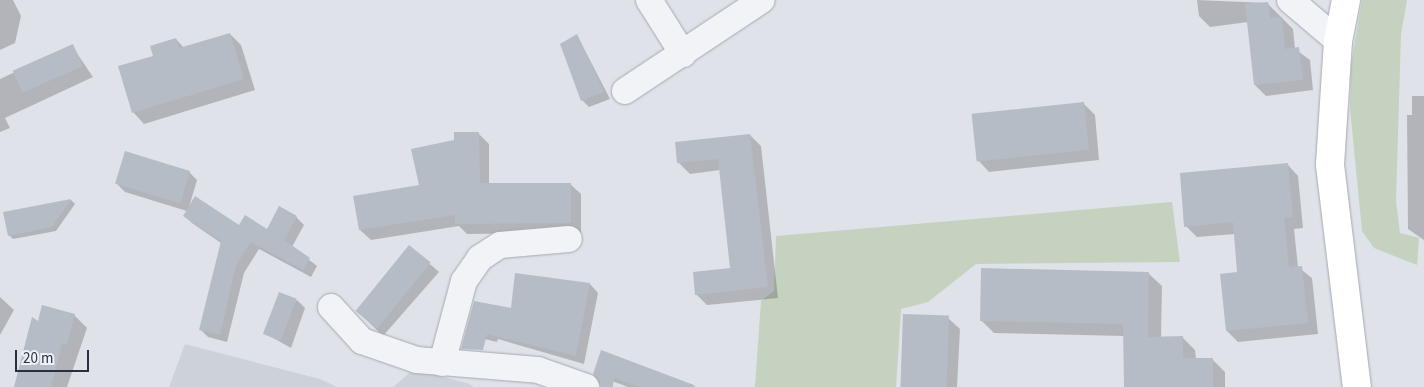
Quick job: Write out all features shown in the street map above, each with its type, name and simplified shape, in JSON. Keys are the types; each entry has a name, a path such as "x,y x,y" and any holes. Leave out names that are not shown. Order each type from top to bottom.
{"street":[{"path":"649,0 683,54"},
{"path":"625,91 762,0"},
{"path":"1290,0 1338,41"},
{"path":"1346,0 1338,41 1330,165 1358,387"},
{"path":"442,363 464,281 480,258 500,245 569,239"},
{"path":"331,307 362,341 417,360 538,370 586,387"}],"shaded area":[{"path":"185,344 320,379 337,387 169,387"},
{"path":"414,369 470,384 473,387 393,387"}],"green space":[{"path":"1362,0 1407,0 1401,34 1396,201 1400,233 1419,238 1417,265 1374,248 1362,231 1350,108 1351,66"},
{"path":"1172,202 1180,262 976,264 928,302 901,309 896,387 755,387 761,301 774,291 776,236"}],"building":[{"path":"1268,2 1270,18 1282,17 1285,49 1299,47 1303,80 1254,85 1245,4"},
{"path":"230,33 244,79 132,113 118,66 153,56 150,46 176,38 179,48"},
{"path":"577,34 604,92 581,101 560,44"},
{"path":"73,44 83,66 22,93 13,71"},
{"path":"1084,102 1089,150 977,162 972,114"},
{"path":"454,132 479,132 480,183 571,183 571,223 455,224 455,215 359,230 353,196 419,185 411,149 454,140"},
{"path":"750,134 768,287 695,295 693,272 730,268 718,159 677,163 675,142"},
{"path":"125,151 190,171 180,203 115,184"},
{"path":"1288,163 1293,217 1284,218 1289,267 1302,266 1308,323 1226,331 1220,274 1237,272 1233,222 1184,227 1180,173"},
{"path":"195,196 239,225 245,215 267,229 279,206 297,216 284,240 310,258 303,270 251,242 236,265 220,335 199,330 221,241 183,216"},
{"path":"71,199 52,227 8,236 3,212"},
{"path":"409,245 431,263 377,329 356,311"},
{"path":"981,268 1149,272 1148,337 1183,336 1183,358 1213,358 1213,387 1124,387 1123,324 980,321"},
{"path":"515,273 590,283 576,356 487,334 483,350 461,349 474,301 511,308"},
{"path":"279,292 297,299 281,341 263,334"},
{"path":"42,305 75,314 67,345 62,344 51,387 14,387 32,317 38,321"},
{"path":"903,314 949,316 946,387 900,387"},
{"path":"601,350 694,385 694,387 639,387 614,378 613,387 601,387 593,374"}]}
